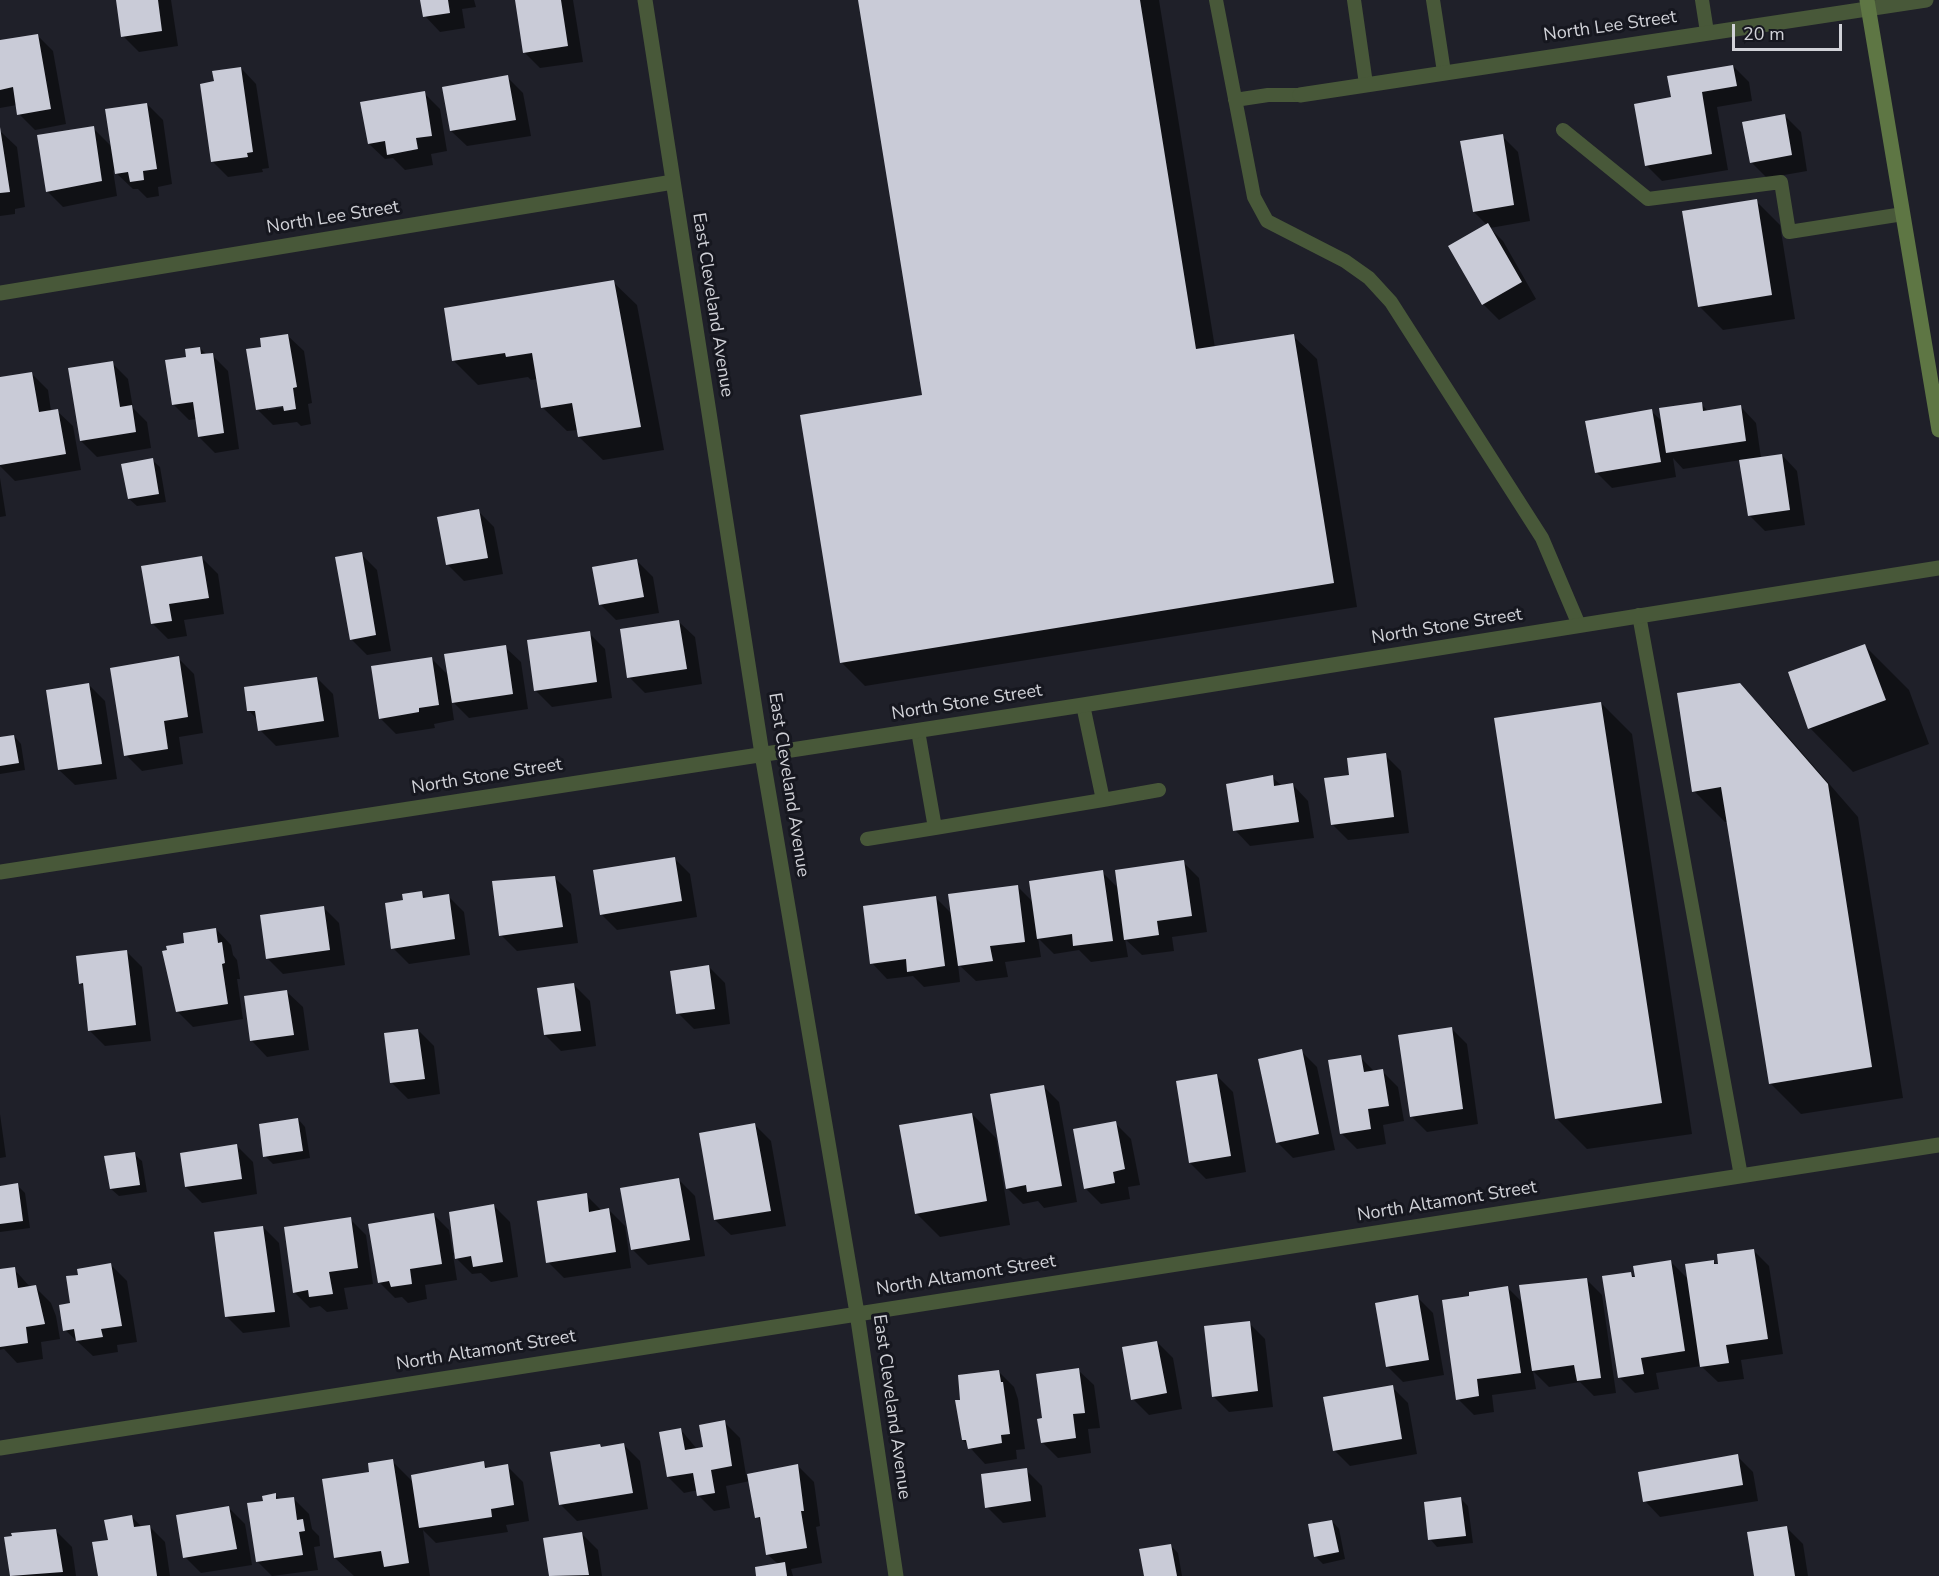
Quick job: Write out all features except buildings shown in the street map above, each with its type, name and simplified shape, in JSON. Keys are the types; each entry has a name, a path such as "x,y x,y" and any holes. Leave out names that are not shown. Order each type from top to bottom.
{"main road":[{"path":"1868,4 1903,214 1936,391 1939,430"}],"street":[{"name":"East Cleveland Avenue","path":"645,0 762,754 857,1313 896,1576"},
{"name":"North Lee Street","path":"1300,95 1707,32 1868,4 1926,0"},
{"name":"North Lee Street","path":"0,293 673,182"},
{"name":"North Stone Street","path":"0,872 1083,705 1939,568"},
{"name":"North Altamont Street","path":"0,1448 1939,1145"}],"lane":[{"path":"1216,0 1254,197 1267,221 1345,261 1370,278 1391,302 1542,538 1579,626"},
{"path":"1354,0 1366,84"},
{"path":"1433,0 1444,72"},
{"path":"1702,0 1707,32"},
{"path":"1235,100 1268,95 1300,95"},
{"path":"1563,130 1648,199 1780,182 1789,232 1903,214"},
{"path":"1639,615 1741,1176"},
{"path":"1083,705 1103,800"},
{"path":"918,730 934,828"},
{"path":"867,839 1159,790"}]}
